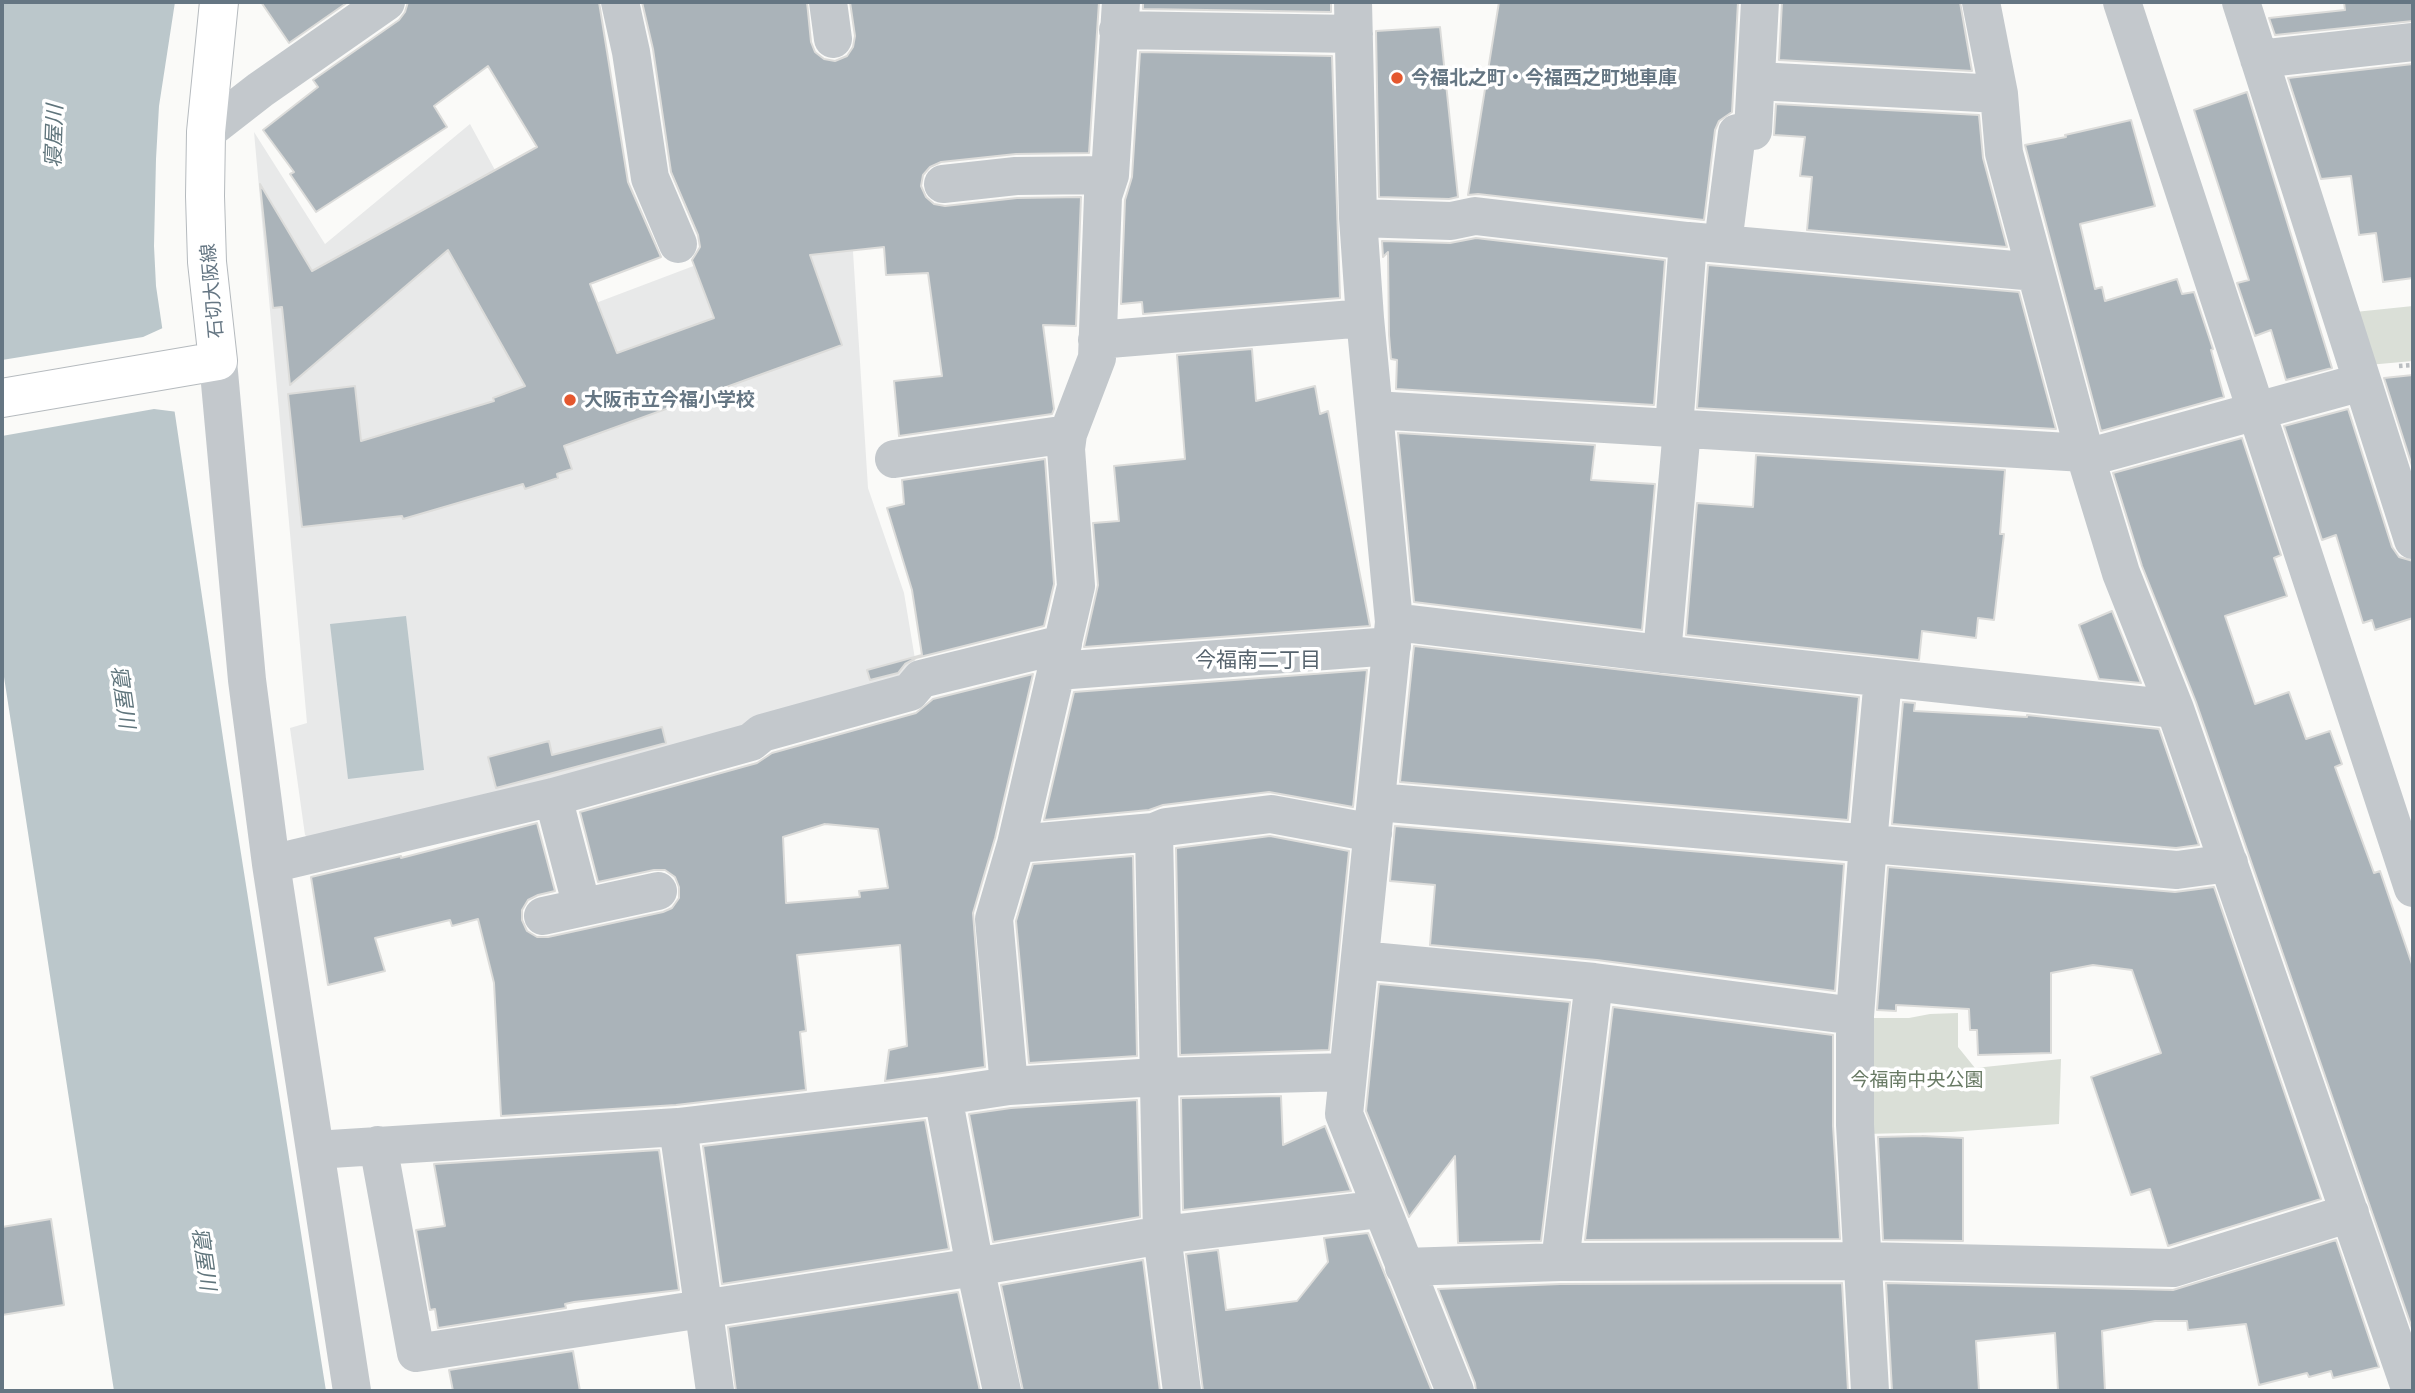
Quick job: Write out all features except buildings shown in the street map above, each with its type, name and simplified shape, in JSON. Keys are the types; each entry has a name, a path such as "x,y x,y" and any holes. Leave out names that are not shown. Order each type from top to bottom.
{"main road":[{"name":"石切大阪線","path":"2,398 219,361 207,262 205,196 206,132 219,2"}],"street":[{"path":"206,132 260,90 386,2"},
{"path":"620,2 631,51 650,178 678,244"},
{"path":"828,2 833,39"},
{"path":"1662,654 1678,429 1706,242 1737,133 1753,131 1760,2"},
{"path":"1981,2 1999,94 2004,153 2085,456 2121,573 2175,709 2350,1213 2403,1391"},
{"path":"2122,2 2413,888"},
{"path":"2241,2 2413,540"},
{"path":"1009,1086 994,919 1016,844 1076,586 1066,449 1068,433 1097,358 1103,196 1110,175 1119,16 1353,18 1358,218 1393,634 1344,1114 1455,1391"},
{"path":"2259,59 2413,42"},
{"path":"1756,81 1999,94"},
{"path":"943,184 1016,176 1110,175"},
{"path":"1358,218 1451,221 1475,216 1706,242 2036,272"},
{"path":"1097,340 1365,318"},
{"path":"219,361 247,680 271,864 352,1391"},
{"path":"1374,410 2085,456 2362,382"},
{"path":"894,460 1068,433"},
{"path":"271,864 553,797 751,742 762,733 910,692 921,679 1060,657 1393,634 1662,654 2175,709"},
{"path":"1870,1391 1855,1125 1856,1016 1868,843 1884,678"},
{"path":"553,797 582,907"},
{"path":"1016,844 1154,832 1166,827 1271,814 1868,843 2177,870 2229,863"},
{"path":"1154,832 1162,1236 1182,1391"},
{"path":"543,916 658,891"},
{"path":"1360,960 1594,982 1856,1016"},
{"path":"1560,1262 1594,982"},
{"path":"315,1150 678,1127 1009,1086 1157,1077 1348,1072"},
{"path":"943,1096 975,1267 1002,1391"},
{"path":"678,1127 715,1391"},
{"path":"378,1145 416,1353 1162,1236 1381,1209"},
{"path":"1404,1267 1560,1262 1863,1261 2173,1268 2350,1213"}],"shaded area":[{"name":"大阪市立今福小学校","path":"470,124 572,312 778,234 851,220 868,488 904,593 917,671 909,685 320,845 305,835 290,728 307,723 254,132 325,244"}],"green space":[{"path":"2413,306 2413,361 2368,365 2355,312"},
{"name":"今福南中央公園","path":"1958,1013 1958,1047 1975,1068 2061,1059 2059,1124 1951,1132 1864,1134 1864,1018 1909,1018"}],"water":[{"name":"寝屋川","path":"2,2 175,2 159,106 154,246 156,286 227,765 326,1391 114,1391 2,664"},
{"path":"406,616 424,770 348,779 330,624"}],"pier":[{"path":"165,327 178,412 154,409 2,436 2,360 143,337"}],"place":[{"name":"今福北之町・今福西之町地車庫","path":"1397,78"},
{"name":"大阪市立今福小学校","path":"570,400"}],"district":[{"name":"今福南二丁目","path":"1258,660"}]}
